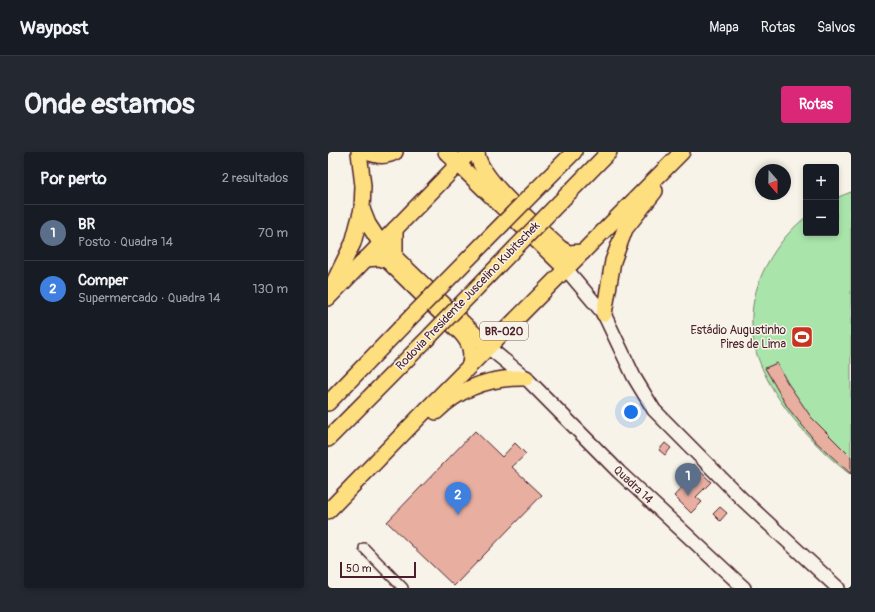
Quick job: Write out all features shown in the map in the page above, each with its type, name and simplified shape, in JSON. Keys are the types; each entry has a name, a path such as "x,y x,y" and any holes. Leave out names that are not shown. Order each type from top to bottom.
{"main road":[{"path":"328,293 344,264 353,243 362,209 363,186 360,152"},
{"path":"367,152 374,155 384,156 395,152"},
{"path":"446,152 566,269 604,314 634,377 654,410 742,499 838,588"},
{"path":"328,298 470,152"},
{"path":"477,152 479,163 484,173 560,248 568,253 583,252"},
{"name":"Rodovia Presidente Juscelino Kubitschek","path":"328,403 574,152"},
{"name":"Rodovia Presidente Juscelino Kubitschek","path":"328,439 609,152"},
{"name":"BR-020","path":"328,511 488,347 682,152"},
{"path":"604,314 613,261 625,229 686,152"},
{"path":"362,209 368,224 381,244 488,347"},
{"path":"395,229 395,258"},
{"path":"365,259 380,258 388,261 467,339 471,350 470,366"},
{"name":"Quadra 14","path":"488,347 526,378 619,472 744,588"},
{"path":"354,485 394,453 446,402 478,384 509,377 526,378"}],"street":[{"path":"364,548 403,588"}],"green space":[{"name":"Estádio Augustinho Pires de Lima","path":"851,192 851,475 818,446 786,409 762,367 755,346 752,325 754,297 760,278 771,257 793,229 803,220 803,236 839,236 839,197"}],"building":[{"path":"777,363 787,382 811,417 851,457 851,474 816,442 788,408 765,368"},
{"path":"475,431 502,457 515,443 526,454 512,467 542,495 454,586 387,522"},
{"path":"665,443 671,448 665,455 659,450"},
{"path":"693,464 711,482 696,497 702,502 691,513 674,496 685,484 681,480"},
{"path":"720,507 727,513 720,521 713,514"}],"place":[{"name":"Estádio Augustinho Pires de Lima","path":"802,337"},
{"name":"BR","path":"688,496"},
{"name":"Comper","path":"458,515"}]}
